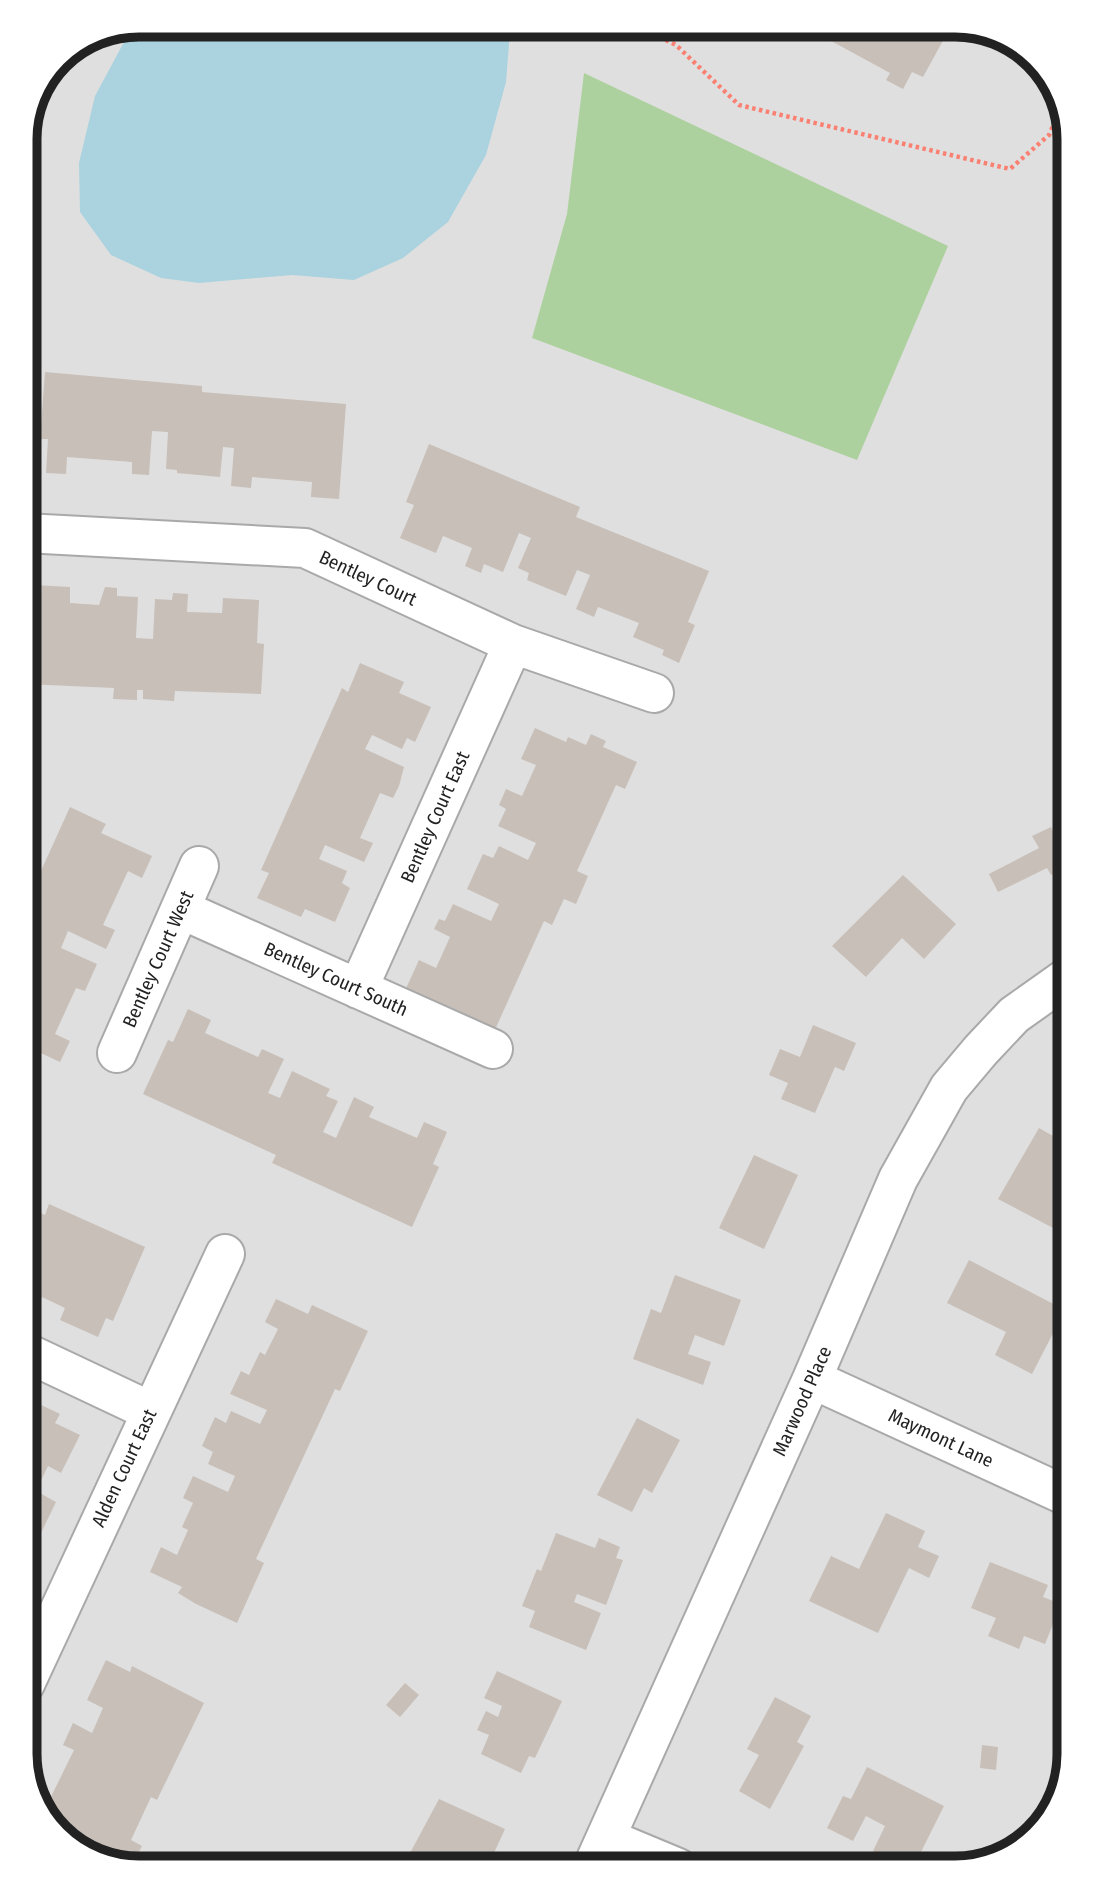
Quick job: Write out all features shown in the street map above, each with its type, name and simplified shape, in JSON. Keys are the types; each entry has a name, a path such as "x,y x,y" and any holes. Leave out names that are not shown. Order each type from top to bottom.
{"street":[{"name":"Bentley Court","path":"37,534 304,548 513,644 654,693"},
{"name":"Bentley Court East","path":"358,989 513,644"},
{"name":"Bentley Court West","path":"117,1053 199,866"},
{"name":"Bentley Court South","path":"180,909 493,1049"},
{"name":"Marwood Place","path":"599,1853 812,1379 898,1179 949,1088 1014,1015 1057,985"},
{"name":"Alden Court East","path":"37,1656 225,1254"},
{"path":"37,1358 150,1411"},
{"name":"Maymont Lane","path":"812,1379 1057,1491"}],"path":[{"path":"659,37 676,45 739,105 1010,169 1048,135 1055,120"}],"shaded area":[{"path":"962,37 988,42 1012,54 1032,72 1047,94 1054,112 1057,139 1057,1754 1054,1781 1040,1811 1022,1831 1000,1846 982,1853 955,1856 132,1856 106,1851 82,1839 62,1821 47,1799 39,1774 37,1754 37,132 40,112 58,77 88,50 119,39"}],"green space":[{"path":"584,73 948,246 857,460 532,338 567,214"}],"water":[{"path":"510,37 506,82 486,155 448,222 403,258 354,280 292,275 199,283 161,278 111,255 80,212 79,163 95,96 126,38"}],"building":[{"path":"824,37 945,37 923,77 912,72 903,89 886,80 890,73"},
{"path":"45,372 202,386 202,392 346,404 339,499 311,497 312,482 252,477 251,488 231,486 234,448 223,447 220,477 177,473 177,470 166,469 168,432 152,431 149,475 132,474 132,462 67,457 66,474 46,473 48,439 40,439"},
{"path":"429,444 580,507 576,517 709,571 688,622 695,625 679,663 662,655 664,650 633,637 639,623 598,607 594,617 576,609 590,575 577,570 566,596 527,580 529,573 518,568 531,538 519,533 503,572 484,564 481,573 465,566 472,548 443,536 436,553 400,538 414,505 406,502"},
{"path":"37,585 70,587 70,603 99,605 105,587 117,588 117,596 138,597 136,638 153,639 155,599 172,600 173,593 188,594 187,612 222,613 223,598 259,600 257,643 264,644 261,694 175,691 174,701 143,699 143,690 137,690 137,700 113,699 114,688 37,685"},
{"path":"360,663 404,682 399,693 431,707 415,742 407,738 402,749 372,735 365,749 404,767 399,786 393,798 380,793 360,838 373,843 364,862 325,845 319,859 347,871 342,883 350,888 335,922 305,909 301,917 257,898 269,873 261,870 342,688 348,692"},
{"path":"535,728 566,742 568,737 586,745 591,734 606,741 603,747 637,762 625,789 616,785 577,871 588,876 576,904 564,899 552,925 544,921 489,1043 403,995 419,960 436,968 450,937 434,929 439,919 445,921 453,904 491,921 499,904 467,889 483,854 493,858 499,846 528,860 536,843 498,826 506,809 499,805 506,789 522,796 536,765 521,759"},
{"path":"70,807 106,824 101,833 152,856 142,878 128,871 103,925 115,930 106,949 68,931 61,948 97,964 85,991 76,988 55,1034 70,1041 60,1062 37,1051 37,880"},
{"path":"1051,827 1057,840 1057,872 1051,875 1047,868 998,892 989,874 1039,848 1032,836"},
{"path":"903,875 956,924 924,959 902,938 866,977 832,946"},
{"path":"188,1009 211,1020 205,1033 258,1057 262,1049 284,1059 268,1093 280,1098 292,1071 330,1089 326,1096 338,1101 323,1132 336,1138 354,1097 374,1107 369,1117 417,1138 424,1122 447,1132 433,1164 439,1167 412,1227 272,1163 276,1155 143,1094 168,1040 173,1042"},
{"path":"813,1025 856,1043 844,1071 835,1067 815,1113 781,1099 788,1083 769,1075 780,1049 800,1057"},
{"path":"1039,1128 1057,1138 1057,1188 1053,1196 1057,1198 1055,1229 998,1199"},
{"path":"754,1155 798,1175 764,1249 719,1228"},
{"path":"49,1204 145,1247 113,1321 106,1318 98,1337 60,1320 65,1308 42,1297 37,1308 37,1211 45,1215"},
{"path":"969,1260 1057,1306 1057,1326 1032,1374 995,1355 1006,1332 947,1303"},
{"path":"675,1275 741,1300 724,1346 695,1335 688,1354 711,1362 703,1385 633,1359 651,1309 661,1313"},
{"path":"276,1299 308,1314 312,1305 368,1331 340,1391 335,1389 256,1559 264,1563 237,1623 196,1604 178,1593 182,1587 150,1572 161,1547 177,1555 188,1530 182,1527 193,1503 183,1498 193,1476 228,1492 235,1476 208,1464 213,1452 202,1446 215,1417 226,1423 231,1411 260,1424 267,1410 230,1394 241,1371 249,1375 260,1352 265,1355 278,1329 265,1322"},
{"path":"37,1403 60,1414 55,1423 80,1435 61,1473 48,1466 37,1489"},
{"path":"637,1418 680,1440 652,1493 644,1488 632,1512 597,1495"},
{"path":"37,1492 56,1502 40,1535 37,1534"},
{"path":"886,1513 925,1531 918,1547 939,1556 929,1578 909,1568 878,1633 809,1601 831,1556 859,1569"},
{"path":"556,1533 595,1548 599,1538 620,1547 616,1558 623,1560 606,1605 577,1594 574,1602 601,1613 586,1650 529,1627 535,1611 522,1606 537,1569 541,1571"},
{"path":"990,1562 1048,1585 1043,1597 1057,1602 1057,1614 1045,1644 1024,1636 1019,1649 988,1636 996,1618 971,1608"},
{"path":"106,1660 130,1672 132,1666 204,1703 157,1800 151,1797 131,1840 142,1846 137,1856 106,1851 82,1839 62,1821 49,1802 74,1750 63,1745 73,1723 92,1733 103,1708 87,1700"},
{"path":"497,1671 562,1701 535,1758 529,1756 521,1773 481,1754 489,1735 477,1730 486,1711 498,1717 502,1706 484,1698"},
{"path":"405,1683 419,1695 400,1717 386,1705"},
{"path":"775,1697 811,1716 797,1742 804,1746 770,1809 739,1791 759,1755 747,1749"},
{"path":"982,1745 998,1747 996,1770 980,1768"},
{"path":"867,1767 944,1806 919,1856 883,1856 873,1851 885,1826 866,1816 853,1841 827,1828 843,1796 851,1799"},
{"path":"439,1799 505,1829 493,1856 408,1856"}]}
